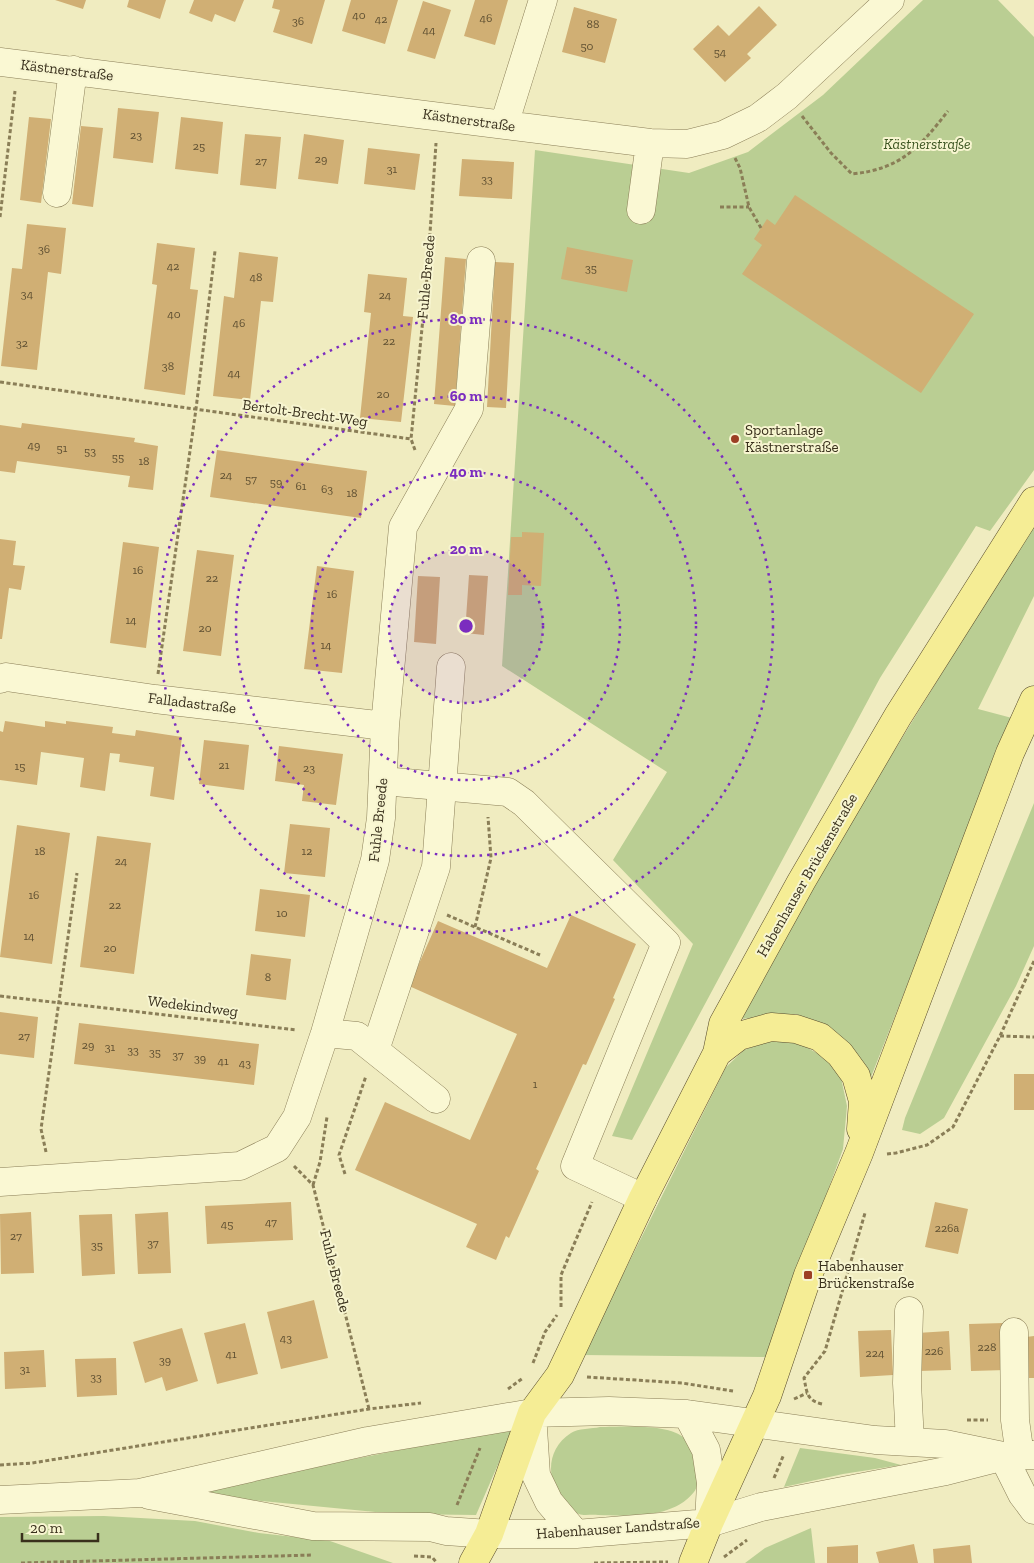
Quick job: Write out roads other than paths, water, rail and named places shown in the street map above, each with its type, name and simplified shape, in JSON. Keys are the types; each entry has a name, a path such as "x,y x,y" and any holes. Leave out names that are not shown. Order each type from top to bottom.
{"main road":[{"name":"Habenhauser Brückenstraße","path":"473,1563 489,1534 532,1413 560,1375 643,1198 717,1053 723,1024 801,882 903,708 1034,501"},
{"path":"693,1562 767,1396 808,1275 871,1153 1010,753 1034,700"},
{"path":"717,1053 739,1036 771,1027 796,1029 820,1037 840,1054 856,1076 863,1101 871,1153"}],"street":[{"path":"504,125 543,0"},
{"name":"Kästnerstraße","path":"9,63 438,115 650,143 688,144 723,135 758,118 787,96 890,0"},
{"path":"57,193 73,70"},
{"path":"641,210 650,143"},
{"name":"Fuhle Breede","path":"0,1182 240,1166 276,1148 297,1117 325,1033 375,860 381,818 385,726 403,527 469,409 481,261"},
{"path":"375,1050 436,867 451,667"},
{"name":"Falladastraße","path":"0,679 6,678 154,699 385,726"},
{"path":"383,781 508,792 524,803 666,943 575,1166 643,1198"},
{"path":"325,1033 357,1036 436,1099"},
{"path":"909,1311 907,1383 910,1442"},
{"path":"1014,1332 1016,1420 1022,1494 1034,1510"},
{"name":"Habenhauser Landstraße","path":"0,1500 140,1493 368,1442 532,1413 610,1411 687,1414 875,1440 945,1444 1019,1456"},
{"path":"532,1413 536,1475 550,1502 576,1534"},
{"path":"687,1414 706,1450 711,1483 709,1523"},
{"name":"Habenhauser Landstraße","path":"140,1493 209,1508 313,1526 430,1527 446,1531 489,1534 576,1534 709,1523 761,1507 1019,1456"}],"place":[{"name":"Sportanlage Kästnerstraße","path":"735,439"},
{"name":"Habenhauser Brückenstraße","path":"808,1275"}]}
